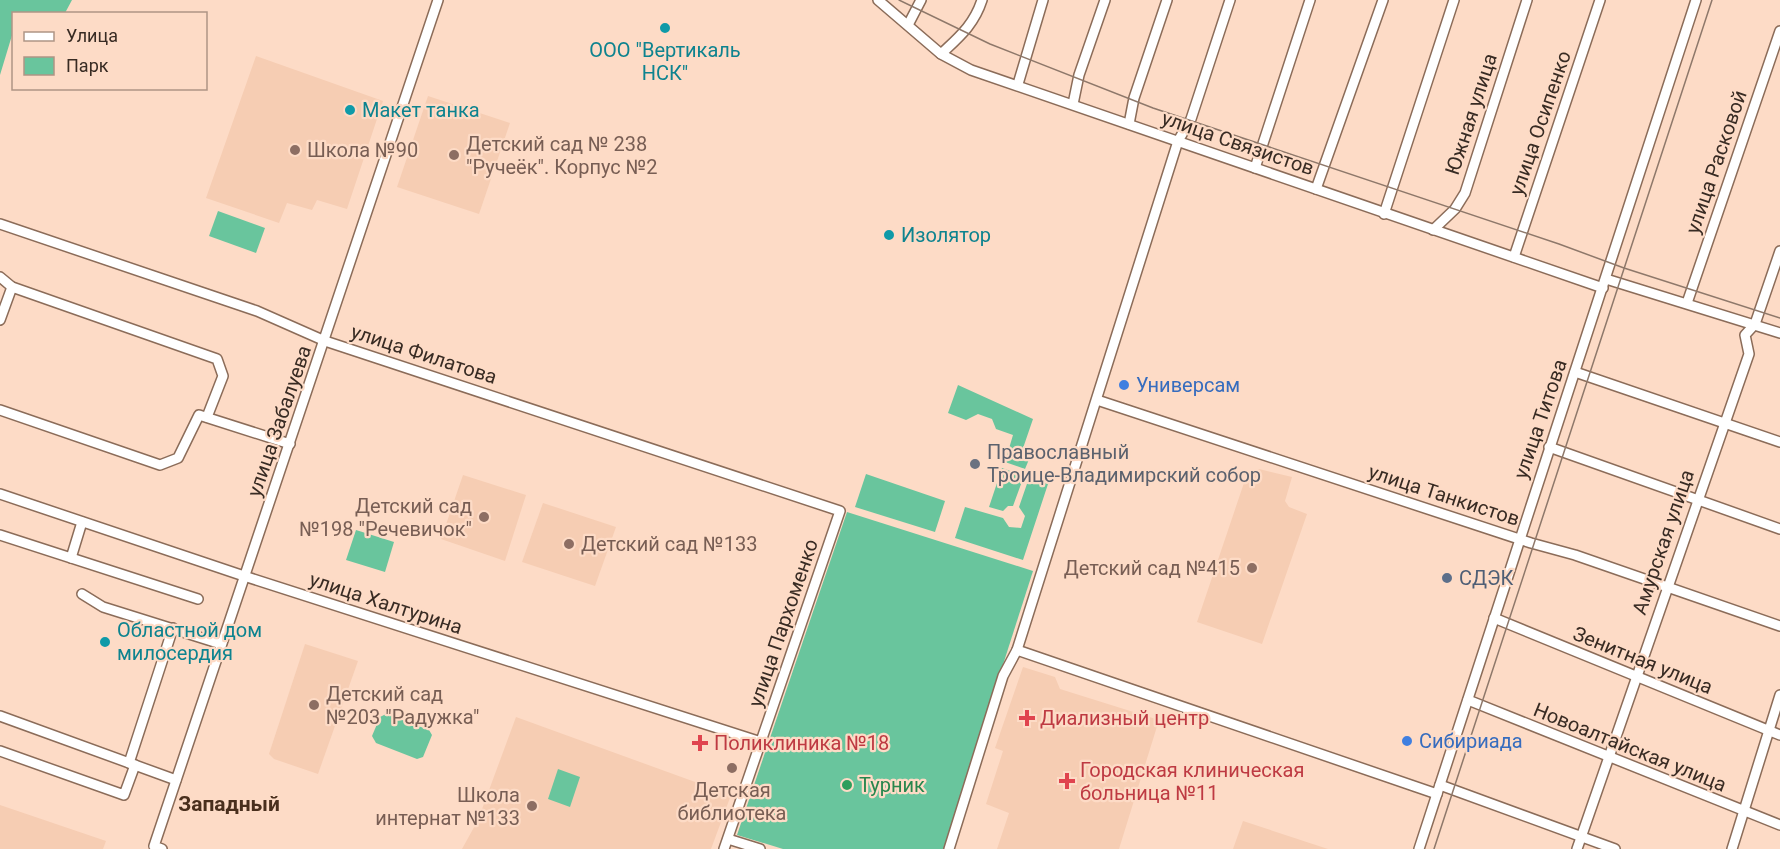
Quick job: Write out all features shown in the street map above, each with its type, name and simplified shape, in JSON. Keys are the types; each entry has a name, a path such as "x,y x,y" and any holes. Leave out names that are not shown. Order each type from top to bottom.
{"street":[{"name":"улица Забалуева","path":"162,849 154,846 438,0"},
{"name":"улица Связистов","path":"878,0 941,54 971,69 1384,214 1514,257 1687,303 1780,333"},
{"path":"908,25 921,0"},
{"path":"941,54 965,33 976,18 982,0"},
{"path":"1018,84 1043,0"},
{"path":"1073,104 1079,75 1105,0"},
{"path":"1129,124 1134,98 1167,0"},
{"path":"949,849 1003,676 1017,650 1178,141 1191,119 1230,0"},
{"path":"1255,168 1310,0"},
{"path":"1316,189 1383,0"},
{"path":"1384,214 1454,0"},
{"name":"Южная улица","path":"1433,230 1455,209 1465,193 1527,0"},
{"name":"улица Осипенко","path":"1514,257 1600,0"},
{"name":"улица Титова","path":"1419,849 1696,0"},
{"name":"улица Расковой","path":"1687,303 1780,31"},
{"name":"улица Филатова","path":"0,224 245,307 325,340 840,511"},
{"name":"Амурская улица","path":"1577,849 1666,587 1749,354 1745,348 1745,335 1755,324 1780,251"},
{"path":"0,277 12,287 217,359 223,376 207,417"},
{"path":"0,320 12,287"},
{"path":"1575,372 1780,442"},
{"name":"улица Танкистов","path":"1097,400 1520,538 1780,626"},
{"path":"0,411 160,465 178,458 199,415 290,444"},
{"path":"1549,447 1780,529"},
{"name":"улица Халтурина","path":"0,494 244,576 762,742"},
{"name":"улица Пархоменко","path":"724,849 840,511"},
{"path":"71,558 82,522"},
{"path":"0,535 198,599"},
{"path":"82,594 104,607 221,644"},
{"name":"Зенитная улица","path":"1494,618 1780,735"},
{"path":"0,751 124,795 173,628"},
{"path":"1017,650 1615,849"},
{"path":"1732,849 1780,695"},
{"name":"Новоалтайская улица","path":"1468,700 1780,825"},
{"path":"0,716 176,780"},
{"path":"728,839 760,849"}],"shaded area":[{"name":"Школа №90","path":"256,56 383,101 347,209 317,200 312,210 287,203 279,223 206,198"},
{"name":"Детский сад № 238 \"Ручеёк\". Корпус №2","path":"428,96 510,123 479,214 397,187"},
{"name":"Детский сад №415","path":"1259,469 1292,477 1285,501 1289,507 1307,514 1262,644 1197,622 1247,474"},
{"name":"Детский сад №198 \"Речевичок\"","path":"463,475 526,495 505,561 441,539"},
{"name":"Детский сад №133","path":"543,503 616,527 595,586 522,562"},
{"name":"Детский сад №203 \"Радужка\"","path":"305,644 358,661 318,774 274,759 269,754"},
{"name":"Городская клиническая больница №11","path":"1023,667 1055,677 1060,689 1159,720 1119,849 997,849 1009,813 986,804 1003,751 995,748"},
{"path":"516,717 731,795 711,849 462,849 478,820"},
{"path":"0,805 106,841 103,849 0,849"},
{"path":"1243,821 1328,849 1233,849"}],"green space":[{"path":"0,0 72,0 66,12 12,12 12,35 0,75"},
{"path":"218,211 265,228 256,253 209,236"},
{"path":"958,385 1033,419 1021,454 1030,457 1025,469 1005,462 1013,435 996,429 992,419 978,414 966,420 948,413"},
{"path":"1002,468 1024,476 1013,506 1008,506 1003,511 989,507"},
{"path":"866,474 945,501 935,532 855,507"},
{"path":"1029,478 1048,484 1023,560 955,538 965,507 1003,518 1009,527 1021,528 1025,516 1019,507"},
{"path":"847,512 1033,571 944,849 783,849 737,835"},
{"path":"356,530 394,542 385,572 346,560"},
{"path":"386,714 429,730 432,735 423,757 417,759 376,743 372,736 380,717"},
{"path":"558,769 580,777 570,807 548,799"}],"tram line":[{"path":"899,0 990,44 1153,108 1559,244 1624,268 1780,318"},
{"path":"1434,849 1712,0"}],"place":[{"name":"ООО \"Вертикаль НСК\"","path":"665,28"},
{"name":"Макет танка","path":"350,110"},
{"name":"Школа №90","path":"295,150"},
{"name":"Детский сад № 238 \"Ручеёк\". Корпус №2","path":"454,155"},
{"name":"Изолятор","path":"889,235"},
{"name":"Универсам","path":"1124,385"},
{"name":"Православный Троице-Владимирский собор","path":"975,464"},
{"name":"Детский сад №198 \"Речевичок\"","path":"484,517"},
{"name":"Детский сад №133","path":"569,544"},
{"name":"Детский сад №415","path":"1252,568"},
{"name":"СДЭК","path":"1447,578"},
{"name":"Областной дом милосердия","path":"105,642"},
{"name":"Детский сад №203 \"Радужка\"","path":"314,705"},
{"name":"Диализный центр","path":"1027,718"},
{"name":"Сибириада","path":"1407,741"},
{"name":"Поликлиника №18","path":"700,743"},
{"name":"Детская библиотека","path":"732,768"},
{"name":"Городская клиническая больница №11","path":"1067,781"},
{"name":"Турник","path":"847,785"},
{"name":"Школа интернат №133","path":"532,806"}],"district":[{"name":"Западный","path":"229,804"}]}
